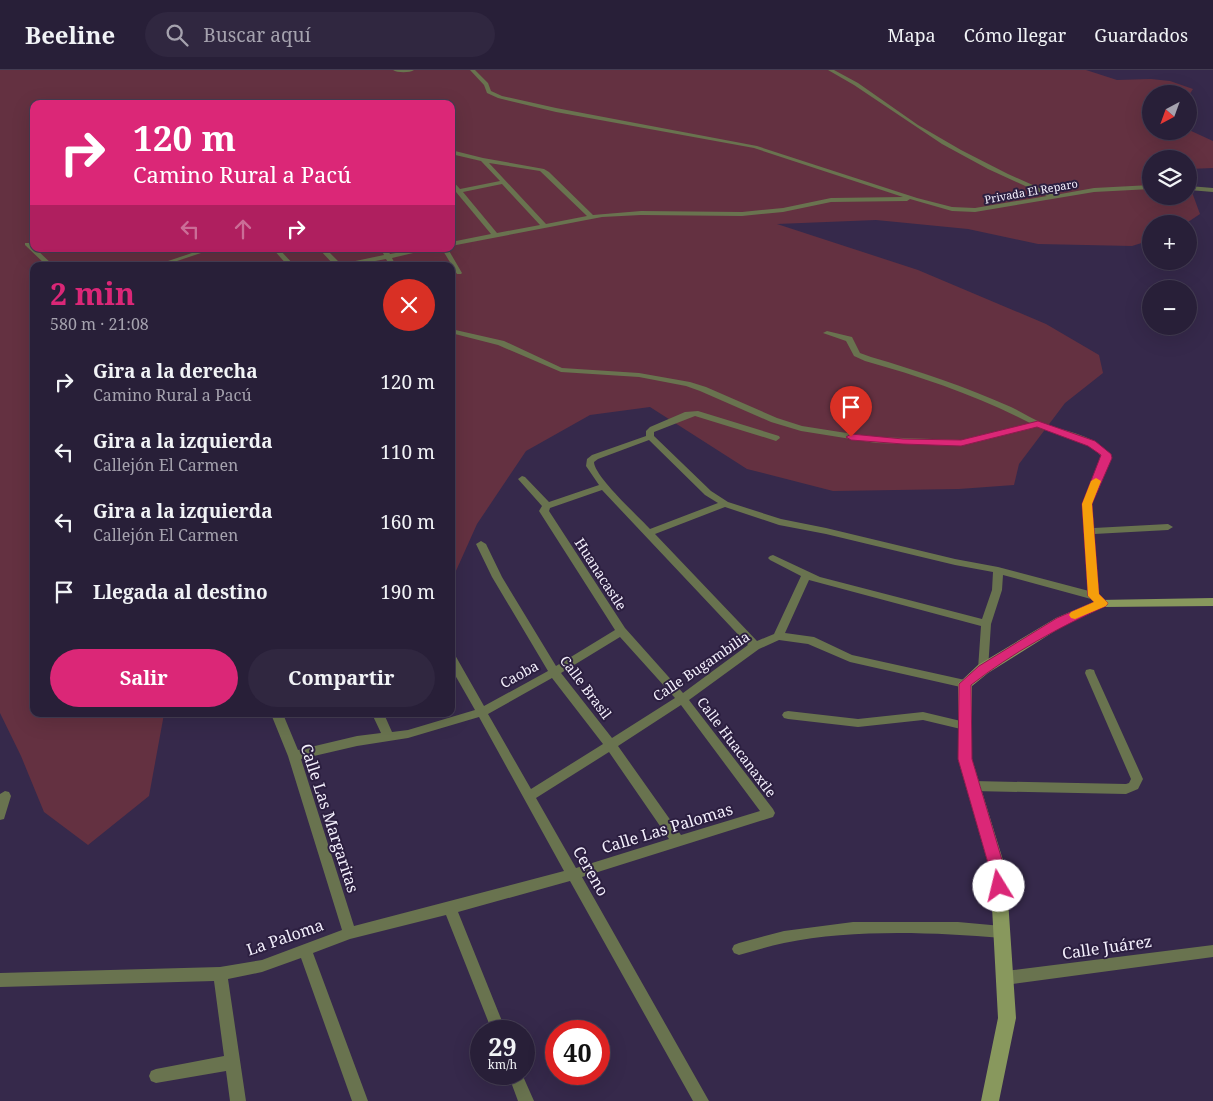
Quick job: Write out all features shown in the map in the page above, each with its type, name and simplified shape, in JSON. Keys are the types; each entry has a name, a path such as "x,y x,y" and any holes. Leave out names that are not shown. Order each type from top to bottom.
{"street":[{"path":"395,70 412,70"},
{"path":"472,70 486,84 489,92 500,97 556,110 755,147 916,199"},
{"path":"830,70 857,84 927,133 986,166 1056,197"},
{"path":"455,153 547,173 591,217"},
{"path":"482,160 544,225"},
{"path":"458,191 505,182"},
{"path":"455,187 495,235"},
{"name":"Privada El Reparo","path":"916,199 952,209 975,210 1094,190 1142,187"},
{"path":"1197,189 1213,190"},
{"path":"455,243 591,217 641,213 742,214 783,210 831,200 916,199"},
{"path":"36,252 47,262"},
{"path":"169,262 200,252"},
{"path":"279,252 288,262"},
{"path":"325,252 335,262"},
{"path":"386,252 391,262"},
{"path":"359,262 410,252"},
{"path":"455,266 459,273"},
{"path":"455,332 501,343 561,370 639,375 687,384 703,389 768,418 801,428 876,440 961,443 1038,424"},
{"path":"827,333 849,339 857,354 868,359 959,388 1011,410 1038,424 1092,444 1106,454 1107,458 1088,498 1088,531 1098,599"},
{"path":"776,438 695,413 688,414 653,428 650,431 650,437 708,493 726,504 779,522 826,531 954,562 998,570 1098,599 1213,602"},
{"path":"650,437 590,461 590,466 604,486 755,646"},
{"path":"522,479 547,506 604,486"},
{"path":"649,533 726,504"},
{"name":"Huanacastle","path":"547,506 544,511 621,630 682,699"},
{"path":"1088,531 1168,527"},
{"name":"Calle Brasil","path":"481,544 497,577 554,672 610,744 678,841"},
{"path":"772,558 806,575 986,624"},
{"path":"984,669 986,624 998,590 998,570"},
{"path":"778,636 806,575"},
{"path":"990,1101 1007,1018 1005,978 998,870 965,759 965,684 984,669 1098,599"},
{"name":"Caoba","path":"294,756 357,740 408,734 482,712 554,672 621,630"},
{"name":"Calle Bugambilia","path":"530,796 682,699 755,646 778,636 810,640 850,658 864,662 965,684"},
{"name":"Cereno","path":"455,665 702,1101"},
{"path":"973,786 1126,789 1134,786 1136,779 1090,673"},
{"name":"Calle Huacanaxtle","path":"682,699 769,813"},
{"path":"788,715 858,723 923,716 965,726"},
{"name":"Calle Las Margaritas","path":"278,717 294,756 350,933"},
{"path":"379,717 388,736"},
{"path":"0,815 6,796"},
{"name":"Calle Las Palomas","path":"574,874 769,813"},
{"name":"La Paloma","path":"0,980 220,974 262,966 350,933 574,874"},
{"path":"450,908 494,1020"},
{"path":"739,949 784,936 853,928 958,928 1002,932"},
{"path":"305,950 360,1101"},
{"name":"Calle Juárez","path":"1005,978 1213,951"},
{"path":"220,974 237,1096"},
{"path":"156,1076 232,1062"},
{"path":"519,1085 526,1101"}],"shaded area":[{"path":"0,70 1086,70 1117,80 1151,79 1170,81 1182,85 1142,85 1142,140 1198,140 1198,134 1213,141 1213,168 1197,169 1197,150 1142,150 1142,205 1197,205 1200,214 1197,216 1142,215 1142,243 1132,246 1038,244 968,229 876,220 777,224 918,270 1046,324 1099,355 1103,373 1065,403 1019,464 1014,485 959,489 833,491 747,469 650,407 590,415 526,451 477,524 455,573 455,262 30,262 30,717 163,717 149,796 88,845 44,812 21,756 0,713"}],"slow traffic":[{"path":"1075,615 1102,603 1094,596 1088,531 1087,504 1096,481"}],"route":[{"path":"851,437 903,442 961,443 1038,424 1092,444 1103,450 1106,454 1107,458 1087,504 1094,596 1102,603 1061,621 984,669 965,684 965,759 998,870 999,886"}]}
